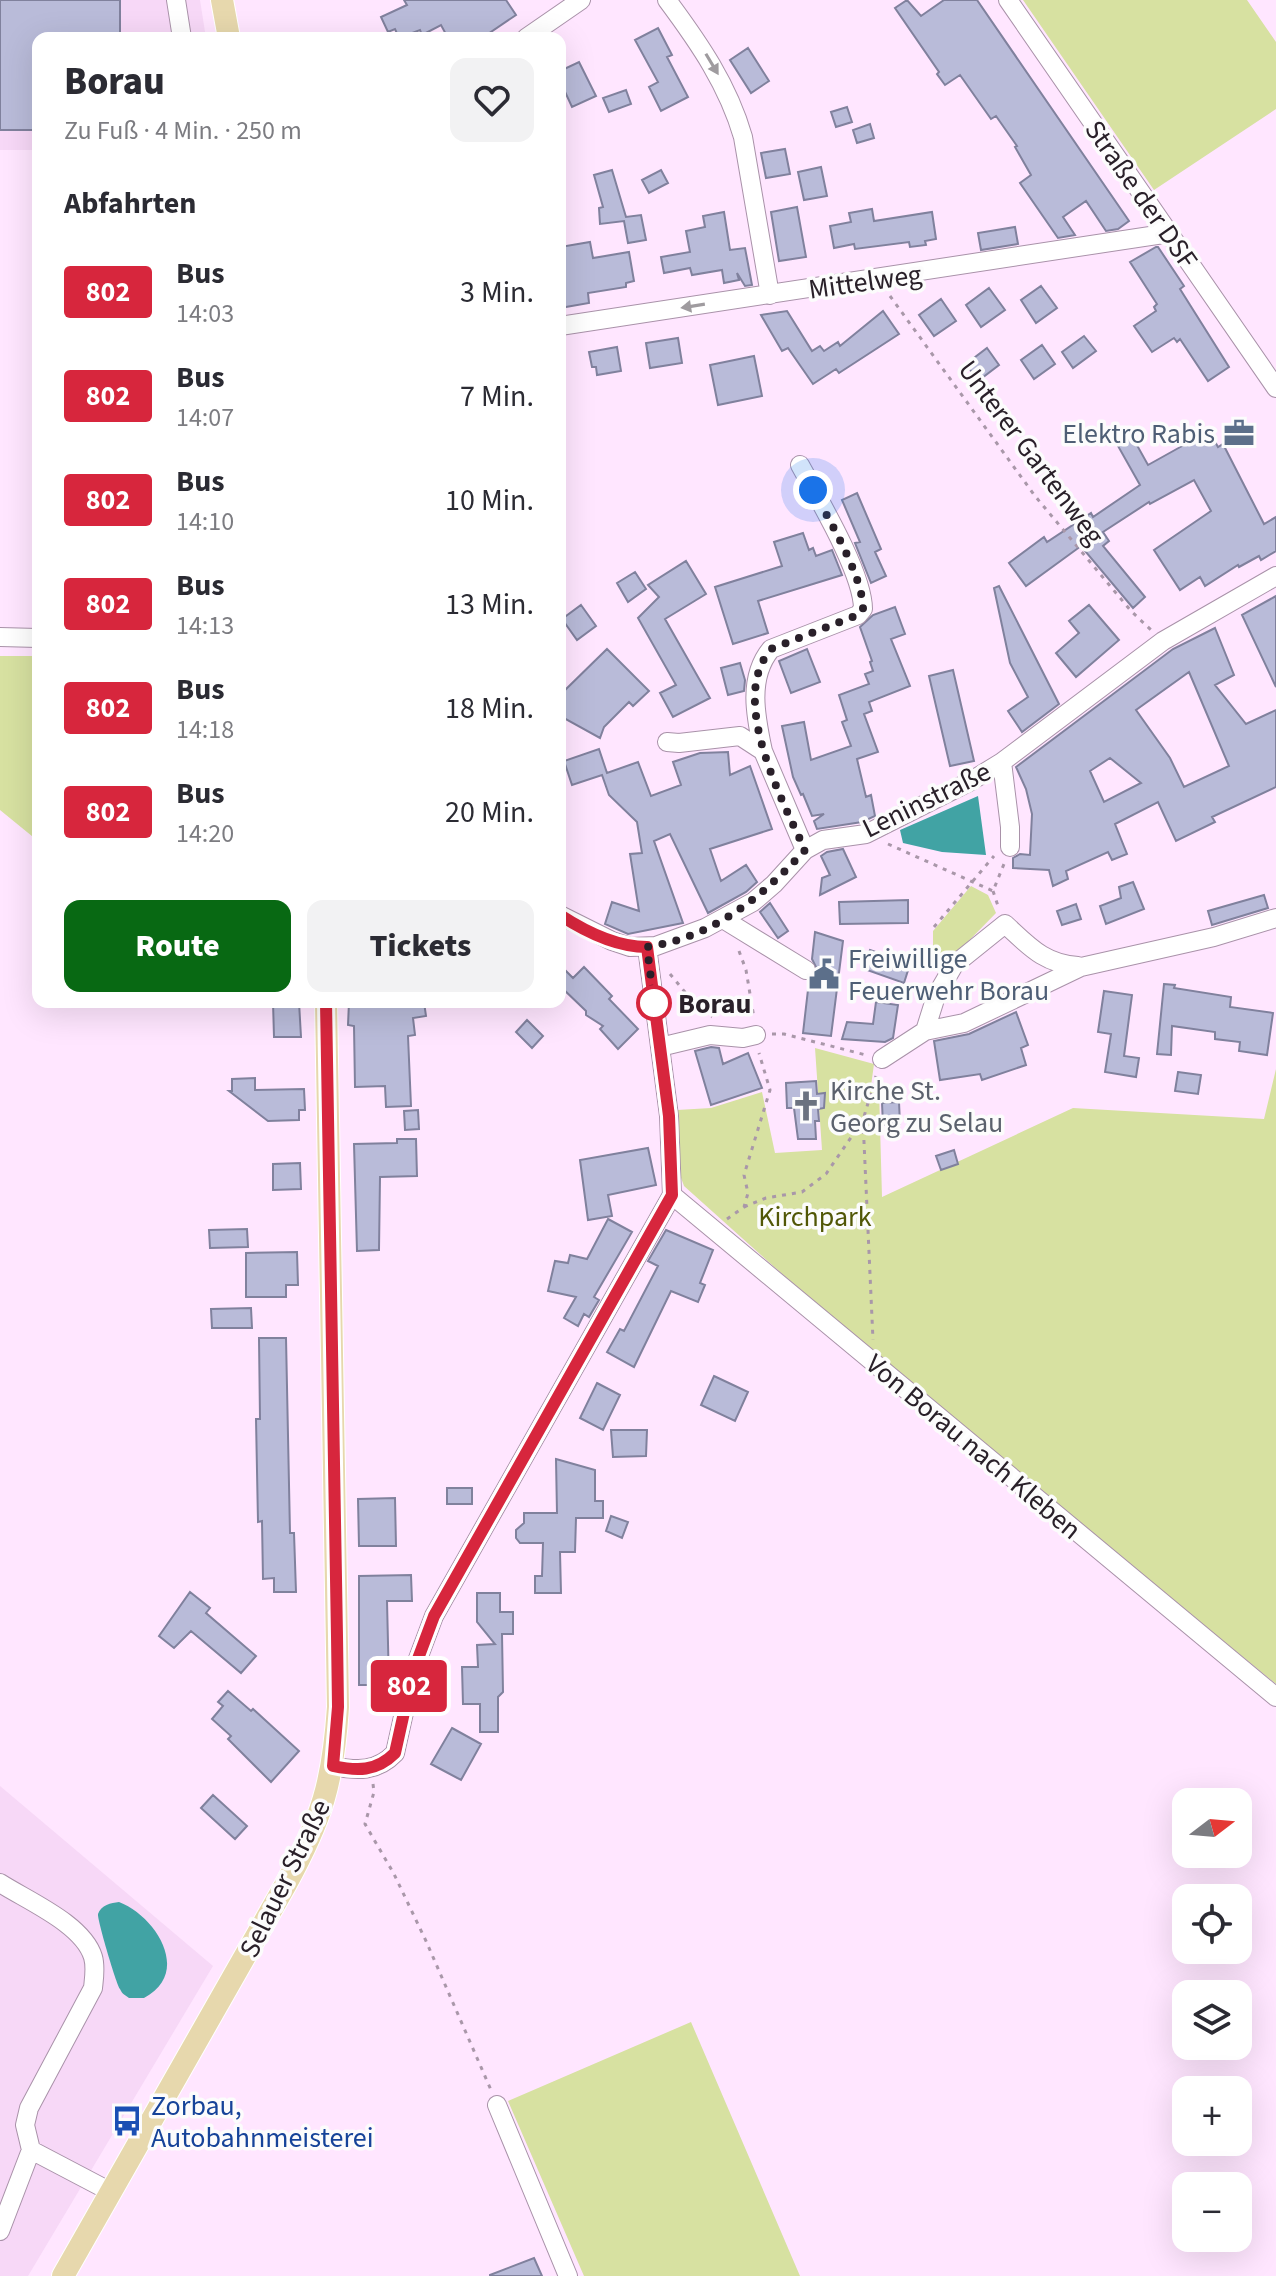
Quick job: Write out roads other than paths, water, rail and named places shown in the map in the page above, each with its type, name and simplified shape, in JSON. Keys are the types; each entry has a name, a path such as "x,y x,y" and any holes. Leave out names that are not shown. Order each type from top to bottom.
{"main road":[{"path":"222,0 228,32"},
{"name":"Selauer Straße","path":"63,2276 299,1861 321,1815 333,1766 338,1707 326,1008"}],"street":[{"path":"176,0 181,32"},
{"path":"535,32 581,0"},
{"path":"667,0 701,46 736,114 743,137 770,295"},
{"name":"Straße der DSF","path":"1008,0 1276,388"},
{"name":"Mittelweg","path":"566,325 879,280 1170,233"},
{"path":"800,465 840,539 863,598 863,609 858,615 771,649 757,673 755,689 763,751 805,850"},
{"name":"Leninstraße","path":"566,918 630,947 647,947 677,940 723,919 753,902 805,850 823,840 866,834 971,781 1002,762 1163,641 1276,576"},
{"path":"0,637 32,638"},
{"path":"667,742 740,736 763,751"},
{"path":"1002,762 1010,843"},
{"path":"882,1059 925,1031 964,1023 1081,967 1214,937 1276,918"},
{"path":"723,919 806,970"},
{"path":"925,1031 936,996 954,965 1005,924 1031,948 1059,965 1081,967"},
{"path":"333,1766 367,1769 385,1762 395,1753 413,1672 434,1616 672,1195 669,1116 647,947"},
{"path":"660,1047 710,1035 750,1036"},
{"name":"Von Borau nach Kleben","path":"672,1195 1276,1697"},
{"path":"0,1883 75,1928 93,1956 95,1970 93,1988 29,2108 25,2125 31,2150 0,2231"},
{"path":"497,2105 568,2276"},
{"path":"31,2150 111,2192"}],"place":[{"name":"Elektro Rabis","path":"1239,433"},
{"name":"Freiwillige Feuerwehr Borau","path":"824,974"},
{"name":"Borau","path":"654,1003"},
{"name":"Kirche St. Georg zu Selau","path":"806,1106"},
{"name":"Zorbau, Autobahnmeisterei","path":"127,2121"}],"park label":[{"name":"Kirchpark","path":"815,1216"}]}
